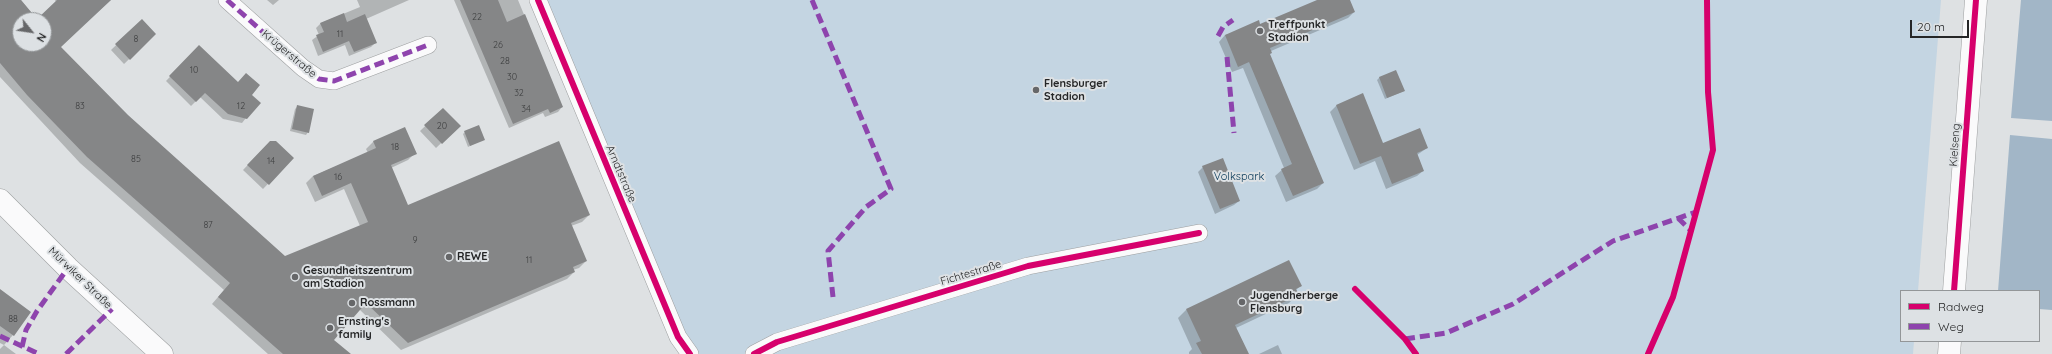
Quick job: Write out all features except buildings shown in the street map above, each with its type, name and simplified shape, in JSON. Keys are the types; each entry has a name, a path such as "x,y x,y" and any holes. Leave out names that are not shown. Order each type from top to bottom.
{"street":[{"name":"Krügerstraße","path":"227,0 303,68 319,79 334,81 428,45"},
{"name":"Arndtstraße","path":"538,0 678,337 690,354"},
{"name":"Kielseng","path":"1954,290 1976,0"},
{"name":"Mürwiker Straße","path":"0,200 68,268 162,354"},
{"name":"Fichtestraße","path":"754,354 777,342 1028,266 1199,233"},
{"path":"1949,354 1950,342"}],"green space":[{"name":"Volkspark","path":"537,0 1941,0 1918,290 1900,290 1900,342 1914,342 1913,354 679,354 676,336"}],"shaded area":[{"path":"2021,0 2052,0 2052,121 2011,118"},
{"path":"2010,135 2052,139 2052,310 2040,309 2040,290 1998,290"}],"marked path":[{"path":"227,0 303,68 319,79 334,81 428,45"},
{"path":"812,0 891,189 866,207 828,251 833,297"},
{"path":"1218,36 1223,27 1233,20"},
{"path":"1227,57 1234,133"},
{"path":"1405,339 1446,333 1513,304 1613,241 1696,212"},
{"path":"1678,218 1691,231"},
{"path":"22,347 26,330 37,311 68,268"},
{"path":"66,354 112,309"},
{"path":"0,336 39,354"}],"cycle path":[{"path":"538,0 678,337 690,354"},
{"path":"1648,354 1673,297 1713,150 1708,92 1707,0"},
{"path":"1954,290 1976,0"},
{"path":"754,354 777,342 1028,266 1199,233"},
{"path":"1355,289 1405,339 1416,354"}],"place":[{"name":"Treffpunkt Stadion","path":"1260,31"},
{"name":"Flensburger Stadion","path":"1036,90"},
{"name":"REWE","path":"449,257"},
{"name":"Gesundheitszentrum am Stadion","path":"295,277"},
{"name":"Jugendherberge Flensburg","path":"1242,302"},
{"name":"Rossmann","path":"352,303"},
{"name":"Ernsting's family","path":"330,328"}]}
